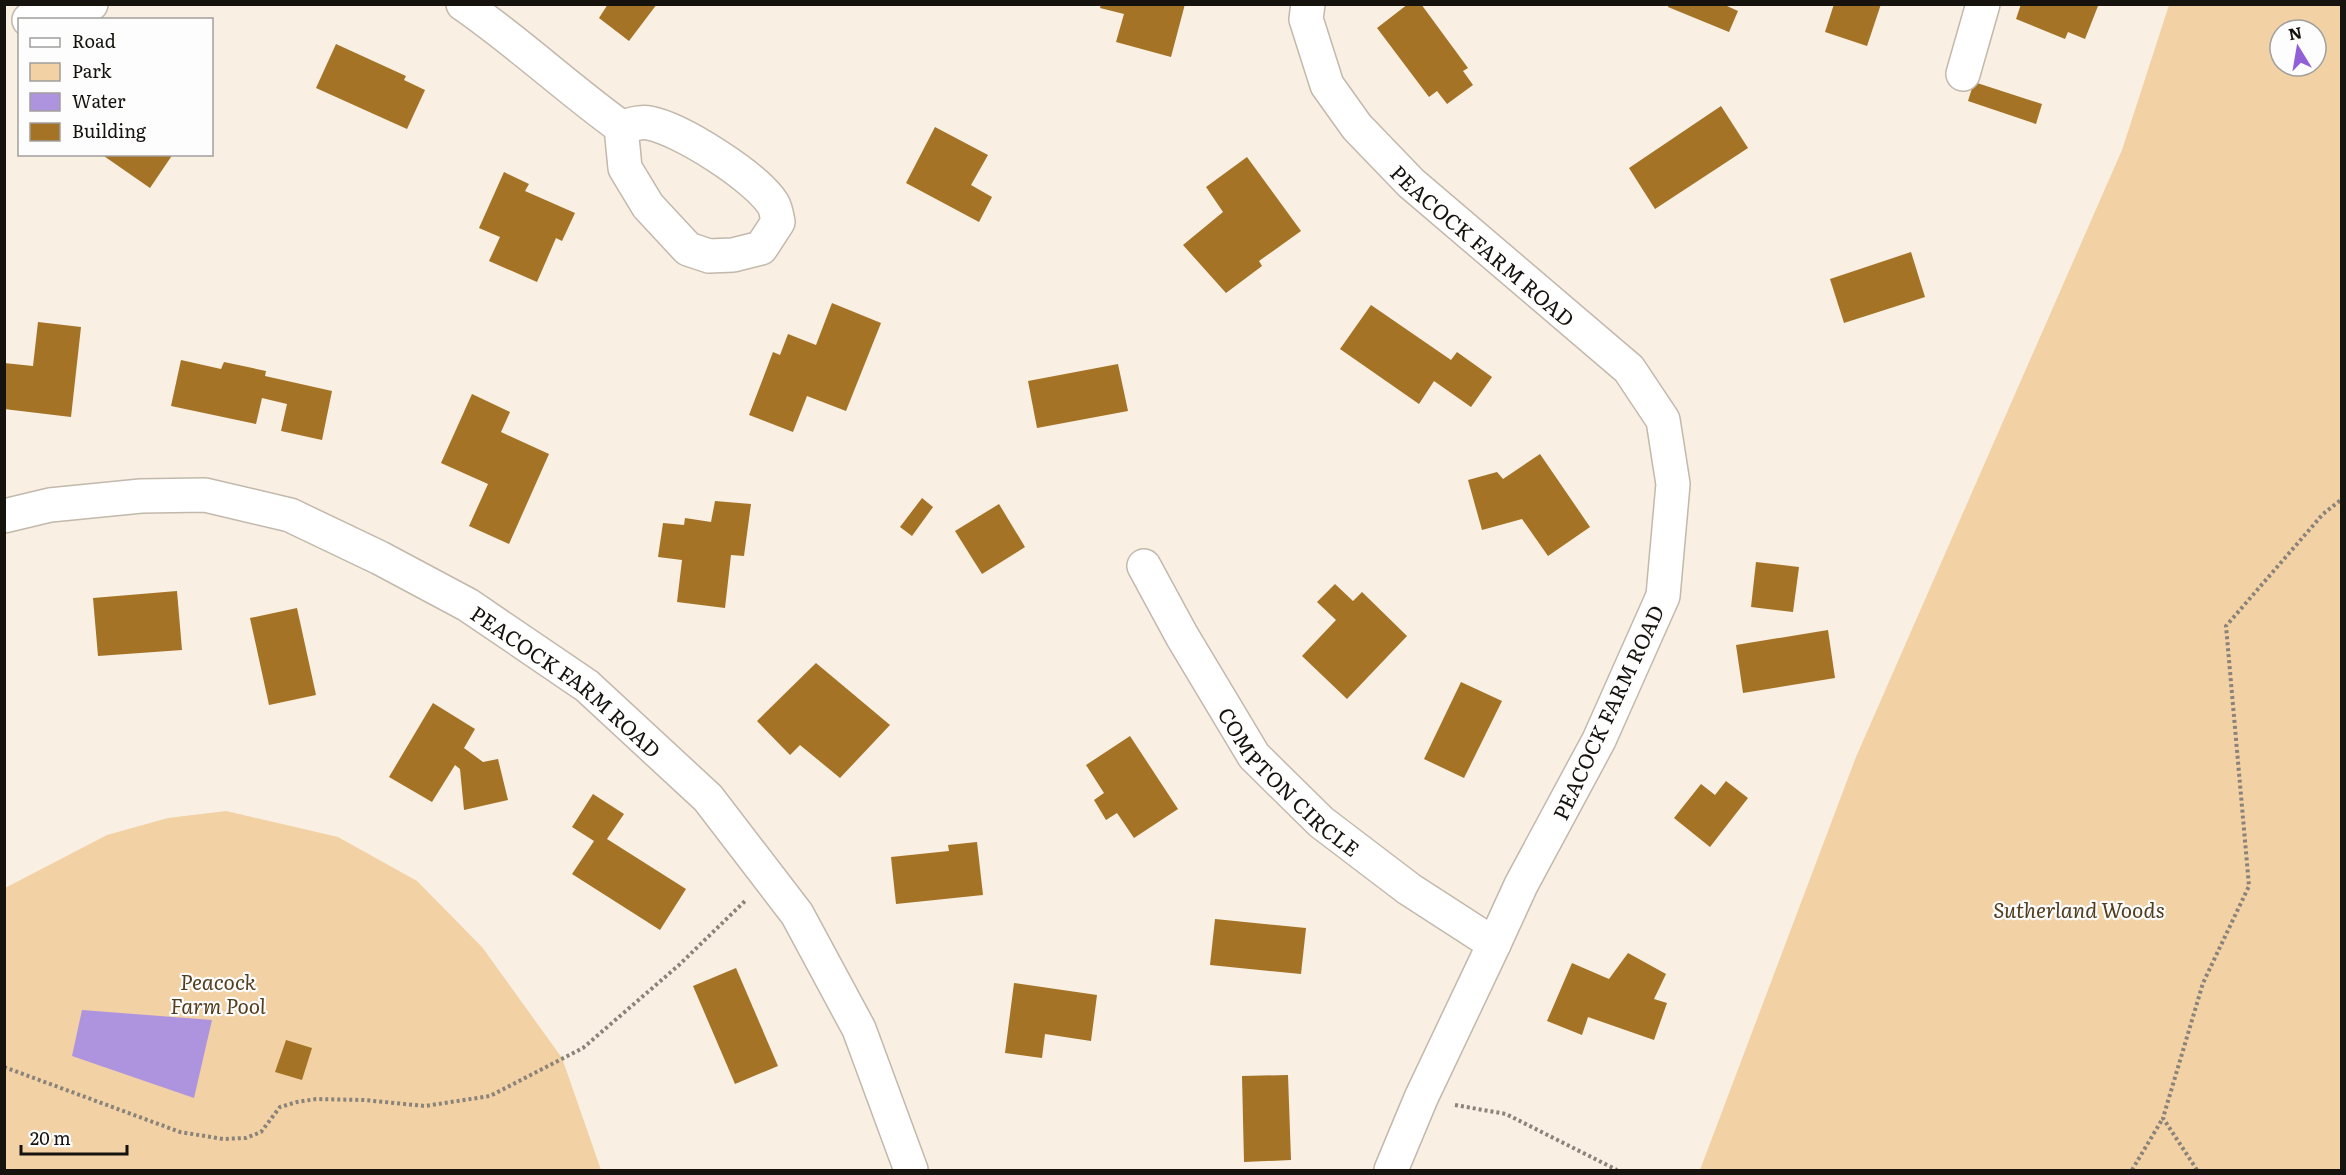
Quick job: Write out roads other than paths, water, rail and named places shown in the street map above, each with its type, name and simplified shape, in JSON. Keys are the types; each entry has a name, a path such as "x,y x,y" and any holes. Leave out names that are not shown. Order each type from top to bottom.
{"street":[{"path":"37,18 91,4"},
{"path":"463,4 621,127 647,122 665,128 688,139 753,182 774,205 778,222 761,248 733,255 709,256 688,249 648,206 625,168 621,127"},
{"name":"PEACOCK FARM ROAD","path":"1308,4 1306,19 1327,85 1357,127 1411,183 1629,369 1663,420 1673,484 1663,596 1599,740 1521,885 1421,1098 1391,1170"},
{"path":"1963,74 1983,4"},
{"path":"4,33 18,25"},
{"name":"PEACOCK FARM ROAD","path":"4,516 50,505 141,496 205,495 290,515 380,558 468,605 587,686 708,798 797,914 859,1029 911,1170"},
{"name":"COMPTON CIRCLE","path":"1144,566 1182,636 1254,756 1321,822 1408,889 1494,944"}],"water":[{"path":"82,1010 212,1020 194,1098 72,1056"}],"park label":[{"name":"Sutherland Woods","path":"2079,908"},
{"name":"Peacock Farm Pool","path":"218,992"}]}
